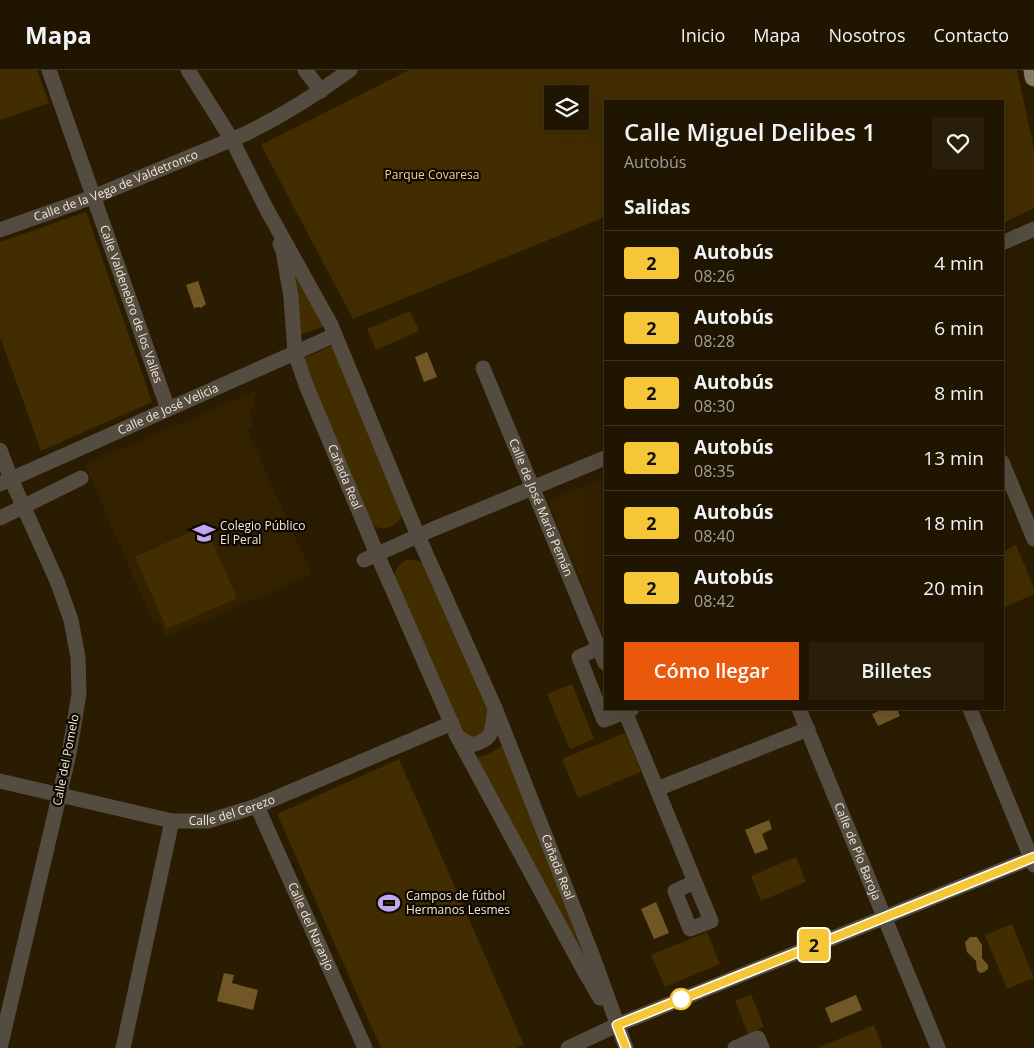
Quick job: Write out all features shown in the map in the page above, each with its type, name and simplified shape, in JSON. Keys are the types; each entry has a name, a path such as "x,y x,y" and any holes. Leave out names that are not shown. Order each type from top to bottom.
{"main road":[{"path":"1033,70 1034,77"}],"street":[{"name":"Calle Valdenebro de los Valles","path":"49,70 168,409"},
{"name":"Cañada Real","path":"188,70 232,140 266,208 325,314 425,533 593,957 626,1048"},
{"path":"305,70 321,91"},
{"name":"Calle de la Vega de Valdetronco","path":"0,230 93,197 232,140 265,124 321,91 350,70"},
{"name":"Cañada Real","path":"266,208 283,252 291,297 295,353 370,557 454,730 582,967 617,1025"},
{"path":"1004,243 1034,229"},
{"name":"Calle de José Velicia","path":"6,482 335,335"},
{"name":"Calle de José María Pemán","path":"483,368 604,660"},
{"name":"Calle del Pomelo","path":"0,450 6,482 24,506 57,581 71,620 78,657 79,694 60,795 0,1048"},
{"path":"370,557 604,458"},
{"path":"1004,466 1033,531"},
{"path":"0,518 81,478"},
{"path":"599,648 579,657 604,720 627,710 695,882"},
{"path":"454,730 470,745 483,742 491,734 495,708"},
{"name":"Calle de Pío Baroja","path":"799,710 938,1048"},
{"path":"568,1048 617,1025 883,916 1033,860 970,710"},
{"path":"657,789 808,729"},
{"name":"Calle del Cerezo","path":"0,781 172,821 208,821 257,806 454,730"},
{"name":"Calle del Naranjo","path":"257,806 365,1048"},
{"path":"123,1048 172,821"},
{"path":"735,1048 758,1038 762,1048"}],"shaded area":[{"path":"198,281 206,304 201,308 194,308 186,285"},
{"path":"427,352 437,377 424,382 415,357"},
{"name":"Colegio Público El Peral","path":"257,390 250,416 254,425 247,430 312,574 166,637 159,620 153,622 85,465"},
{"path":"604,478 604,639 548,501"},
{"path":"881,710 897,710 900,716 878,726 872,714"},
{"path":"769,820 772,829 762,834 768,849 755,854 745,830"},
{"path":"656,902 669,933 654,939 641,909"},
{"path":"970,937 977,937 982,945 982,958 988,965 988,969 984,972 980,973 977,970 976,961 967,952 965,942"},
{"path":"224,973 234,975 232,983 258,990 253,1010 217,1001"},
{"path":"856,995 862,1010 831,1023 825,1008"}],"green space":[{"path":"0,70 37,70 49,103 0,120"},
{"name":"Parque Covaresa","path":"409,70 1017,70 1034,149 1034,208 1004,223 1004,100 604,100 604,217 353,319 261,145"},
{"path":"86,212 152,402 41,451 0,339 0,242"},
{"path":"293,262 325,326 297,336"},
{"path":"410,311 419,331 376,350 367,329"},
{"path":"334,345 402,515 396,523 387,528 378,528 369,523 300,360"},
{"path":"205,525 237,598 167,629 135,557"},
{"path":"1016,545 1034,588 1034,594 1004,608 1004,551"},
{"path":"407,559 422,563 489,712 483,733 470,737 462,735 393,576 398,566"},
{"path":"572,684 594,739 570,749 547,694"},
{"path":"625,733 641,772 578,798 562,759"},
{"path":"502,745 590,968 471,758 488,754"},
{"name":"Campos de fútbol Hermanos Lesmes","path":"399,759 524,1045 516,1048 381,1048 277,814"},
{"path":"796,857 806,882 761,901 751,876"},
{"path":"1012,924 1034,978 1007,989 985,935"},
{"path":"707,932 720,964 665,987 651,955"},
{"path":"751,994 764,1027 748,1034 735,1001"},
{"path":"874,1025 883,1048 819,1048 819,1047"}],"bus line":[{"name":"2","path":"626,1048 617,1025 883,916 1034,857"}],"place":[{"name":"Colegio Público El Peral","path":"204,533"},
{"name":"Campos de fútbol Hermanos Lesmes","path":"389,903"}]}
